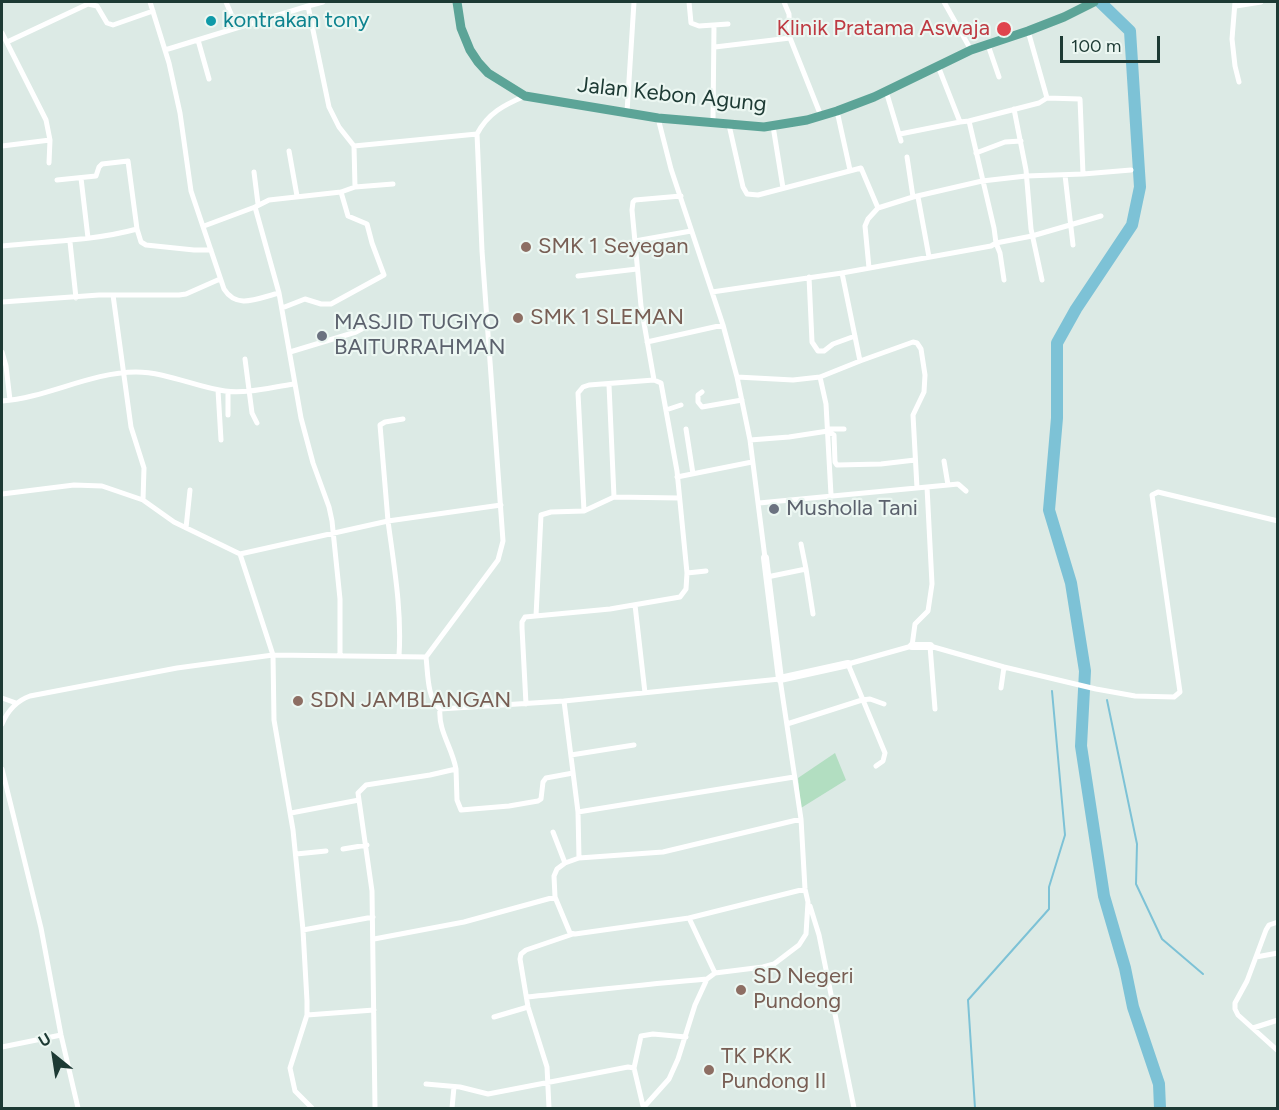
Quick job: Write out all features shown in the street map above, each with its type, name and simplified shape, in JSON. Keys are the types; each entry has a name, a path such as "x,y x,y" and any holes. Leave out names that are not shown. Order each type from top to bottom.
{"main road":[{"name":"Jalan Kebon Agung","path":"457,2 461,28 478,62 488,73 525,96 658,118 729,125 772,126 837,111 886,91 971,50 1028,31 1091,3"},
{"path":"765,558 780,679 848,664"},
{"path":"912,646 930,646"}],"street":[{"path":"150,2 165,50 180,113 191,191 220,279 228,295 236,301 243,302 279,293"},
{"path":"229,2 237,28"},
{"path":"165,50 323,2"},
{"path":"627,112 634,2"},
{"path":"689,2 691,23 699,26 728,24"},
{"path":"784,2 789,14 790,38 821,116"},
{"path":"944,2 971,50"},
{"path":"1239,82 1232,39 1236,4 1260,2"},
{"path":"7,42 88,4 97,6 107,23 113,25 153,11"},
{"path":"308,6 329,107 339,127 354,146 355,187"},
{"path":"713,122 714,25"},
{"path":"1028,31 1047,98"},
{"path":"2,33 46,120 50,140 49,163"},
{"path":"715,47 790,38"},
{"path":"198,40 209,79"},
{"path":"988,45 999,77"},
{"path":"938,66 960,122"},
{"path":"886,91 901,141"},
{"path":"525,96 494,112 486,119 477,134 482,251 503,542 498,560 426,657 431,694 436,706 440,709 564,701 780,679 801,819 805,889 819,935 854,1108"},
{"path":"900,134 969,122 1039,103 1047,98 1080,99 1083,174"},
{"path":"1014,109 1026,176 1032,236 1042,280"},
{"path":"837,111 850,170"},
{"path":"658,118 737,377 750,440 765,558"},
{"path":"969,122 1000,253 1004,280"},
{"path":"729,125 744,190 747,194 758,195 859,168 863,169 878,208"},
{"path":"772,126 783,188"},
{"path":"354,146 477,134"},
{"path":"2,146 50,140"},
{"path":"976,153 1005,142 1021,141"},
{"path":"289,151 297,196"},
{"path":"907,157 929,257"},
{"path":"57,180 97,176 102,164 128,161 137,229 141,242 146,245 211,250"},
{"path":"869,268 865,226 878,208 982,181 1131,170"},
{"path":"254,172 257,206 279,293 294,384 313,463 329,507 340,599 340,655"},
{"path":"1065,175 1073,245"},
{"path":"81,178 88,238"},
{"path":"204,226 269,200 341,192 355,187 393,184"},
{"path":"282,308 305,299 321,304 332,304 384,275 367,224 348,216 341,192"},
{"path":"654,380 637,269 633,202 681,196"},
{"path":"712,292 842,273 991,246 1101,216"},
{"path":"2,246 70,242 137,229"},
{"path":"635,241 692,231"},
{"path":"70,242 76,298"},
{"path":"578,276 637,269"},
{"path":"842,273 860,361"},
{"path":"808,277 812,342 815,348 818,351 824,351 833,344 855,336"},
{"path":"2,302 113,295 179,295 220,279"},
{"path":"113,295 131,427 144,468 143,500"},
{"path":"290,352 356,332 379,320"},
{"path":"647,342 723,325"},
{"path":"737,377 793,380 820,377 913,342 920,346 925,384 922,397 913,415 917,488"},
{"path":"2,352 10,400"},
{"path":"245,359 252,413 257,423"},
{"path":"2,401 24,399 69,385 124,373 146,373 228,392 294,384"},
{"path":"820,377 826,404 831,495"},
{"path":"526,704 522,622 525,617 583,613 635,605 680,597 686,590 687,573 677,477 662,383 654,380 589,385 583,387 578,393 584,511"},
{"path":"609,385 614,497"},
{"path":"218,390 221,440"},
{"path":"228,392 228,415"},
{"path":"702,392 698,395 698,402 702,407 742,400"},
{"path":"666,410 681,405"},
{"path":"399,656 398,582 388,521 380,425 403,419"},
{"path":"686,429 693,474"},
{"path":"750,440 844,429"},
{"path":"828,430 834,435 837,465 881,464 915,460"},
{"path":"944,461 948,484"},
{"path":"677,477 752,462"},
{"path":"2,494 74,484 94,485 143,500 167,518 240,554 388,521 501,505"},
{"path":"759,503 948,484 958,484 966,491"},
{"path":"876,766 883,760 885,753 848,664 912,646 915,624 928,611 932,584 927,487"},
{"path":"186,528 190,490"},
{"path":"935,709 930,646 1096,689 1135,696 1174,697 1180,692 1152,495 1158,492 1278,521"},
{"path":"536,616 542,515 551,512 584,511 614,497 679,498"},
{"path":"801,544 813,614"},
{"path":"240,554 273,655 274,720 296,854 303,930 307,1015 290,1068 295,1091 312,1108"},
{"path":"767,577 806,569"},
{"path":"687,573 706,570"},
{"path":"635,605 645,693"},
{"path":"2,724 9,710 16,703 30,696 177,668 273,655 426,657"},
{"path":"1001,688 1004,667"},
{"path":"2,698 16,703"},
{"path":"787,724 862,700 870,699 884,704"},
{"path":"564,701 578,812 579,858"},
{"path":"440,709 441,729 456,769 458,806 461,810 538,801 541,799 543,782 546,778 573,773"},
{"path":"571,755 634,745"},
{"path":"2,769 41,928 61,1035 78,1108"},
{"path":"375,1108 372,891 358,793 366,784 456,769"},
{"path":"578,812 794,777"},
{"path":"291,813 359,800"},
{"path":"573,934 569,931 555,897 554,876 557,869 565,863 579,858 663,852 801,819"},
{"path":"553,832 565,863"},
{"path":"343,849 367,845"},
{"path":"296,854 326,851"},
{"path":"549,1108 549,1083 543,1050 528,1007 520,965 521,954 526,950 573,934 689,918 805,889"},
{"path":"374,939 464,922 555,897"},
{"path":"643,1107 669,1079 686,1037 695,1005 707,980 715,973 763,967 784,958 800,945 806,934 808,902"},
{"path":"303,930 373,917"},
{"path":"689,918 715,973"},
{"path":"1278,922 1269,925 1266,930 1234,1010 1278,1051"},
{"path":"1256,957 1278,953"},
{"path":"527,997 648,983 707,980"},
{"path":"494,1017 528,1007"},
{"path":"307,1015 374,1010"},
{"path":"1254,1028 1278,1020"},
{"path":"643,1107 634,1068 640,1036 652,1034 686,1037"},
{"path":"2,1047 61,1035"},
{"path":"426,1084 488,1094 628,1067 634,1068"},
{"path":"452,1108 454,1087"}],"green space":[{"path":"835,753 846,780 801,808 798,778"}],"waterway":[{"path":"1100,2 1130,31 1140,187 1132,225 1076,309 1057,343 1057,418 1049,510 1071,583 1085,671 1081,746 1104,896 1125,968 1133,1007 1159,1084 1160,1108"},
{"path":"975,1108 968,1000 1049,909 1049,887 1065,835 1052,691"},
{"path":"1107,700 1137,844 1136,884 1162,939 1203,974"}],"place":[{"name":"kontrakan tony","path":"211,21"},
{"name":"Klinik Pratama Aswaja","path":"1004,29"},
{"name":"SMK 1 Seyegan","path":"526,247"},
{"name":"SMK 1 SLEMAN","path":"518,318"},
{"name":"MASJID TUGIYO BAITURRAHMAN","path":"322,336"},
{"name":"Musholla Tani","path":"774,509"},
{"name":"SDN JAMBLANGAN","path":"298,701"},
{"name":"SD Negeri Pundong","path":"741,990"},
{"name":"TK PKK Pundong II","path":"709,1070"}]}
